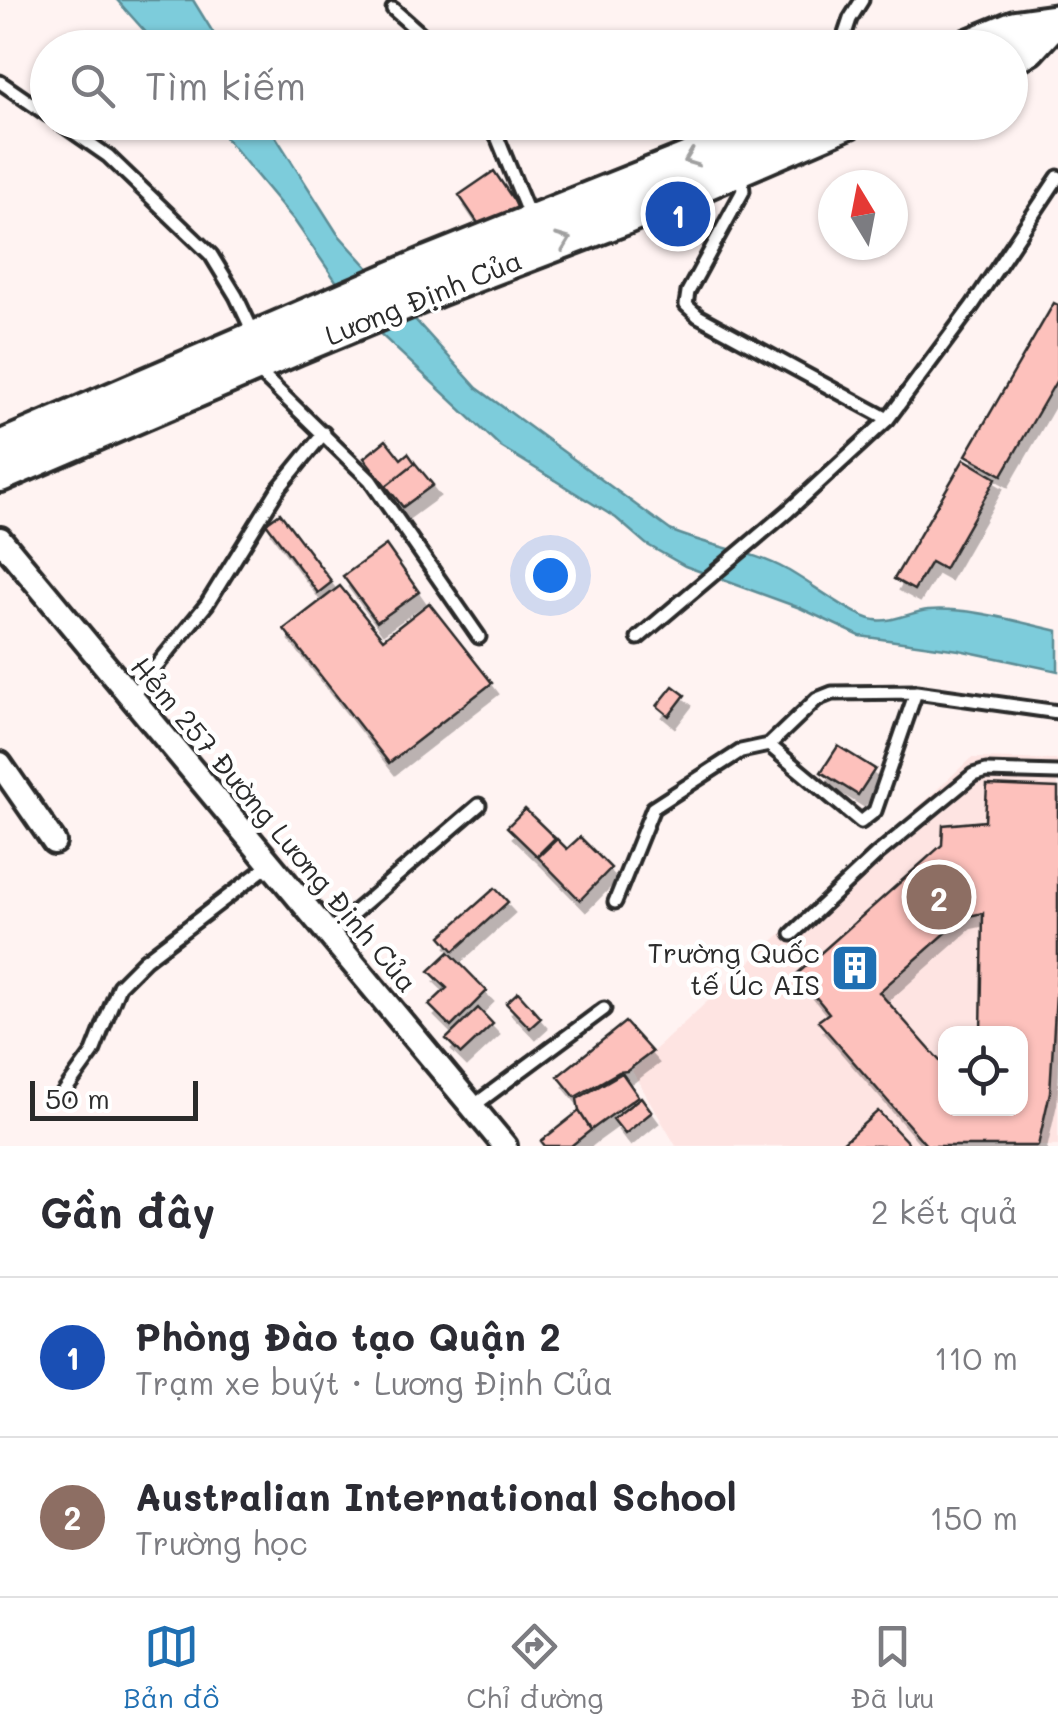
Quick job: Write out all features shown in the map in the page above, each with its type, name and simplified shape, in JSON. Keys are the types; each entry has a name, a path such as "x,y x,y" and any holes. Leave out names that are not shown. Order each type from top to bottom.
{"main road":[{"path":"1008,30 1054,23"},
{"path":"1028,49 1054,23"},
{"name":"Lương Định Của","path":"434,276 531,221 736,140"},
{"name":"Lương Định Của","path":"0,475 254,352 434,276 624,218 803,140"},
{"name":"Lương Định Của","path":"0,448 254,352"}],"street":[{"name":"Hẻm 257 Đường Lương Định Của","path":"0,538 270,865 332,931 504,1146"},
{"path":"0,764 54,842"}],"lane":[{"path":"847,30 862,0"},
{"path":"392,9 416,30"},
{"path":"0,82 30,102"},
{"path":"85,140 108,156 211,255 236,296 254,352 370,480 479,637"},
{"path":"498,140 531,221"},
{"path":"740,166 743,191 688,292 686,305 698,316 888,420"},
{"path":"638,638 888,420 972,306 1058,177"},
{"path":"130,698 207,604 280,488 324,433"},
{"path":"615,902 653,808 741,752 769,745 816,699 832,693 916,692 1058,712"},
{"path":"769,745 861,822 874,811 916,692"},
{"path":"792,934 877,854 973,775 986,771 1058,772"},
{"path":"332,931 479,805"},
{"path":"62,1095 93,1052 119,986 145,960 270,865"},
{"path":"472,1107 604,1008"}],"shaded area":[{"path":"971,758 1058,760 1058,1146 676,1146 632,1071"}],"water":[{"path":"117,0 193,0 212,30 144,30"},
{"path":"227,140 278,140 337,233 477,388 670,530 773,563 875,620 928,610 961,611 1058,631 1058,671 959,650 860,636 800,608 685,566 646,544 616,518 501,447 358,313 294,220"}],"building":[{"path":"494,171 519,208 484,232 459,195"},
{"path":"1054,303 1058,305 1058,378 1002,475 966,455"},
{"path":"386,440 401,459 408,453 415,463 386,486 364,458"},
{"path":"964,459 996,478 944,569 931,562 914,590 894,579"},
{"path":"415,463 433,485 403,507 386,486"},
{"path":"280,513 332,582 318,593 266,523"},
{"path":"386,545 419,592 377,622 343,576"},
{"path":"340,586 383,639 429,603 492,683 389,763 284,629"},
{"path":"673,686 685,695 669,716 657,706"},
{"path":"838,746 875,769 858,795 821,772"},
{"name":"Trường Quốc tế Úc AIS","path":"987,785 1058,788 1058,961 1050,1092 1038,1146 927,1146 818,1021 829,1013 797,974 942,845 943,825 985,821","holes":["983,913 981,1026 1028,1026 1028,1116 938,1116 938,1059 879,992 964,917"]},
{"path":"525,809 555,838 537,856 507,827"},
{"path":"580,837 611,868 580,900 538,857 557,839 567,849"},
{"path":"495,888 508,902 454,951 441,936"},
{"path":"449,952 487,991 451,1027 429,1005 447,988 429,971"},
{"path":"518,992 541,1018 530,1028 506,1003"},
{"path":"478,1008 493,1024 461,1054 446,1039"},
{"path":"625,1022 652,1052 627,1071 575,1097 558,1076"},
{"path":"622,1073 638,1096 591,1130 579,1111 577,1099"},
{"path":"641,1097 652,1112 625,1134 613,1119"},
{"path":"579,1111 591,1130 571,1146 545,1146 541,1141"},
{"path":"878,1111 911,1146 839,1146"}],"place":[{"name":"Phòng Đào tạo Quận 2","path":"678,214"},
{"name":"Australian International School","path":"939,897"},
{"name":"Trường Quốc tế Úc AIS","path":"855,968"}]}
